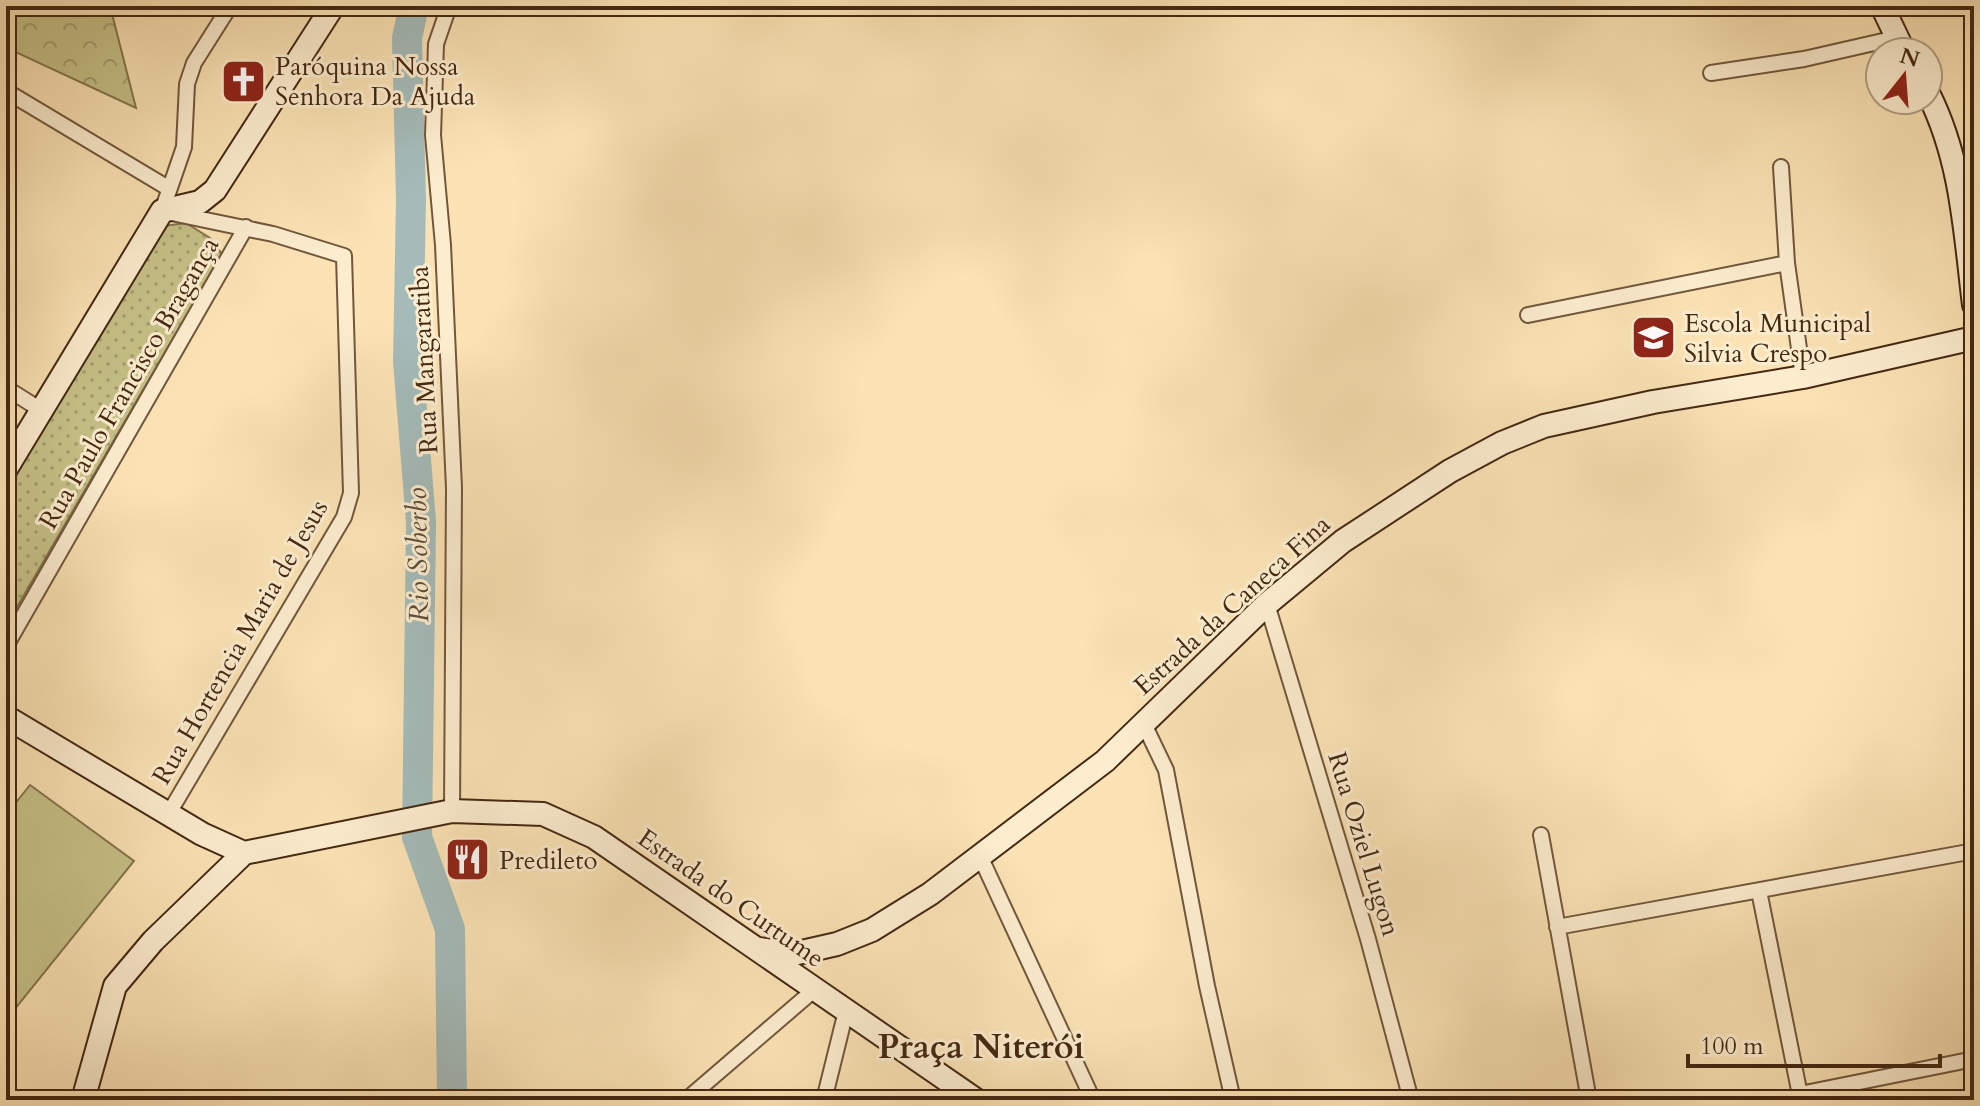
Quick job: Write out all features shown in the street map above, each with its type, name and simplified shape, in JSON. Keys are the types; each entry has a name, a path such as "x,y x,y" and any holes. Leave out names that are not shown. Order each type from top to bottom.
{"street":[{"path":"6,469 162,211 184,147 187,84 194,63 230,6"},
{"path":"162,211 200,202 215,190 333,6"},
{"name":"Rua Mangaratiba","path":"441,814 454,488 443,245 433,135 436,44 449,6"},
{"path":"1882,6 1896,36"},
{"path":"1711,73 1864,50"},
{"path":"6,91 168,188"},
{"path":"1939,116 1958,175 1974,305"},
{"path":"1781,167 1787,263 1803,377"},
{"path":"215,190 222,223"},
{"path":"162,211 246,227"},
{"name":"Rua Hortencia Maria de Jesus","path":"169,813 344,517 351,493 344,256 246,227"},
{"name":"Rua Paulo Francisco Bragança","path":"6,646 246,227"},
{"path":"1528,315 1787,263"},
{"name":"Estrada da Caneca Fina","path":"759,949 792,964 872,930 930,894 1105,761 1267,604 1376,517 1450,471 1525,433 1653,402 1803,377 1974,338"},
{"path":"6,388 41,410"},
{"name":"Rua Oziel Lugon","path":"1267,604 1372,953 1411,1100"},
{"path":"6,717 169,813 244,853 153,941 115,986 83,1100"},
{"path":"1143,722 1166,770 1207,986 1233,1100"},
{"name":"Estrada do Curtume","path":"244,853 441,814 516,811 543,814 569,823 594,837 759,949"},
{"path":"1541,835 1589,1100"},
{"path":"1557,927 1974,851"},
{"path":"980,856 1093,1100"},
{"path":"1759,891 1800,1097 1974,1059"},
{"name":"Estrada do Curtume","path":"792,964 814,990 976,1100"},
{"path":"686,1100 814,990"},
{"path":"824,1100 846,1011"}],"green space":[{"path":"6,6 110,6 136,108 11,50 6,46"},
{"path":"186,223 210,238 222,254 6,626 6,485 164,226"},
{"path":"30,785 134,861 6,1020 6,815"}],"waterway":[{"name":"Rio Soberbo","path":"414,6 407,38 411,200 408,361 421,522 417,837 450,929 452,1100"}],"place":[{"name":"Paróquina Nossa Senhora Da Ajuda","path":"244,81"},
{"name":"Escola Municipal Silvia Crespo","path":"1653,338"},
{"name":"Predileto","path":"468,860"}],"district":[{"name":"Praça Niterói","path":"981,1047"}]}
